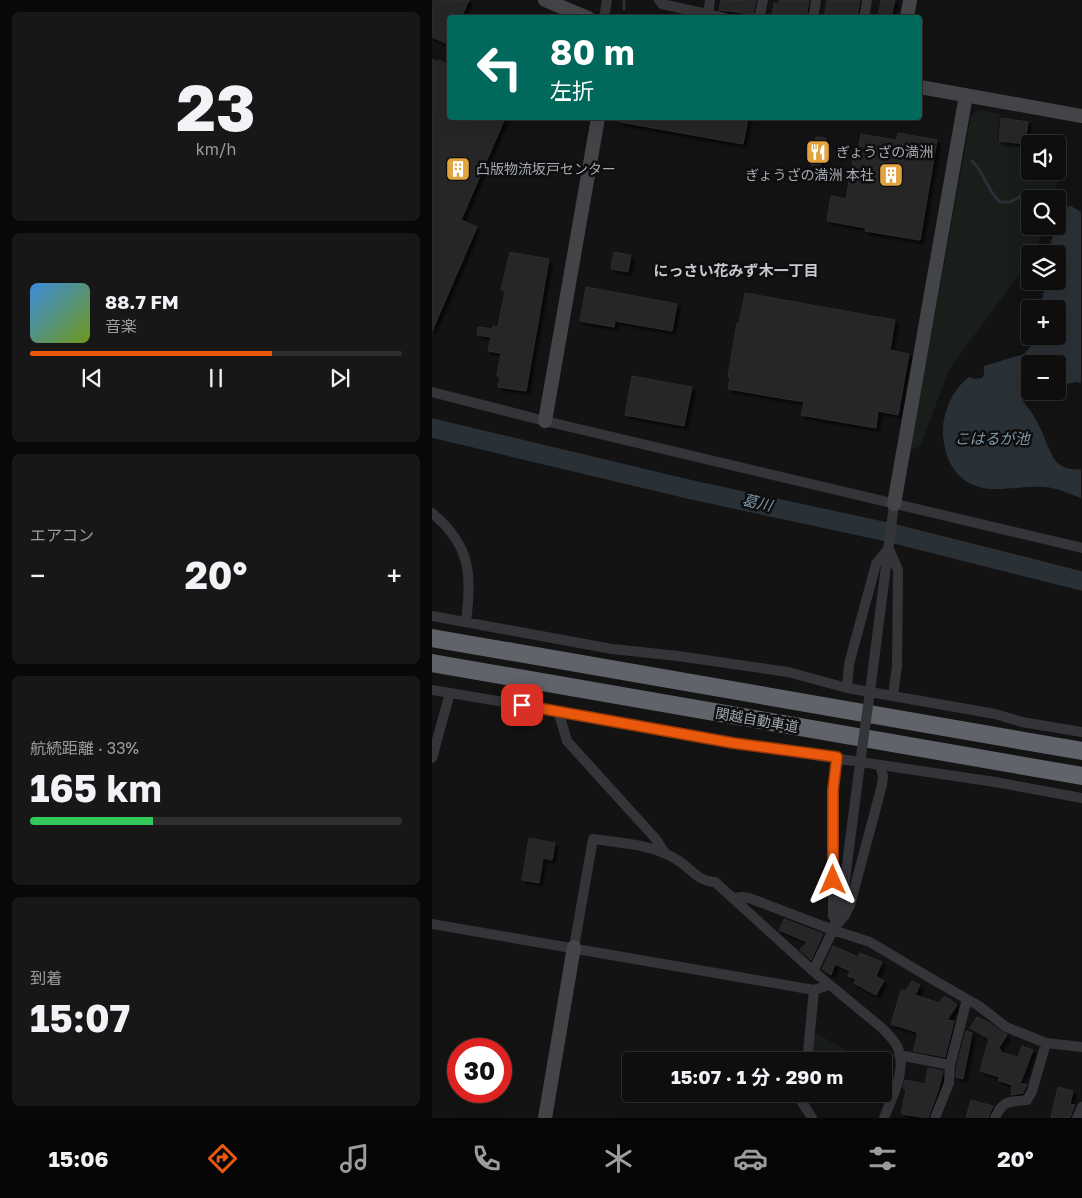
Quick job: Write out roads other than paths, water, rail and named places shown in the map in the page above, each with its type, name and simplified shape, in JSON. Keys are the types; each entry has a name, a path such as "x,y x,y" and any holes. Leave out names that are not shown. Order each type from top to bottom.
{"highway":[{"name":"関越自動車道","path":"432,638 1082,751"},
{"name":"関越自動車道","path":"432,663 1082,776"}],"street":[{"path":"545,0 581,15"},
{"path":"604,15 607,0"},
{"path":"659,0 662,4 712,15"},
{"path":"708,14 710,0"},
{"path":"760,15 763,0"},
{"path":"813,15 816,0"},
{"path":"864,15 867,0"},
{"path":"908,15 910,0"},
{"path":"922,87 1082,116"},
{"path":"814,971 832,930 844,887 894,509 966,95"},
{"path":"545,421 598,120"},
{"path":"432,392 894,509 1082,548"},
{"path":"432,513 443,522 457,540 465,558 470,594 466,622"},
{"path":"847,688 849,664 876,564 889,547"},
{"path":"889,547 898,570 897,656 894,696"},
{"path":"432,616 612,649 678,656 788,672 847,688 995,714 1022,722 1082,732"},
{"path":"432,690 558,710 733,743 837,757 880,766 995,782 1082,798"},
{"path":"432,758 450,693"},
{"path":"558,710 567,741 655,838 665,853"},
{"path":"832,930 833,790 837,757"},
{"path":"832,930 850,906 880,792 883,776 880,766"},
{"path":"545,1118 593,839 654,849 679,861 707,882 715,882 829,985 882,1028 897,1047 900,1065 899,1078 884,1118"},
{"path":"734,898 749,898 832,930 870,942 979,1006 1006,1027 1046,1043 1082,1047"},
{"path":"432,924 814,990 829,985"},
{"path":"808,1052 814,990"},
{"path":"935,1118 950,1083 950,1065 967,999"},
{"path":"995,1118 1000,1107 1010,1102 1027,1100 1032,1091 1046,1043"},
{"path":"899,1055 950,1065"},
{"path":"802,1102 812,1118"},
{"path":"1077,1118 1082,1107"}],"water":[{"name":"こはるが池","path":"1071,206 1081,212 1081,383 1066,384 1066,355 1021,355 1021,400 1024,400 1023,402 1036,420 1051,454 1059,464 1072,469 1081,469 1081,498 1045,487 995,489 973,485 957,473 947,456 943,434 944,418 953,395 958,388 969,377 975,379 982,378 984,366 1024,354 1031,345 1066,345 1066,300 1042,300 1044,290 1066,290 1066,245 1051,245 1054,235 1066,235 1066,207"}],"waterway":[{"path":"624,0 624,9"},
{"path":"972,161 977,166 991,192 1000,202 1010,202 1021,196"},
{"name":"葛川","path":"432,428 688,489 887,532 1082,581"}],"place":[{"name":"ぎょうざの満洲","path":"818,152"},
{"name":"凸版物流坂戸センター","path":"458,169"},
{"name":"ぎょうざの満洲 本社","path":"891,175"}],"district":[{"name":"にっさい花みず木一丁目","path":"736,271"}]}
